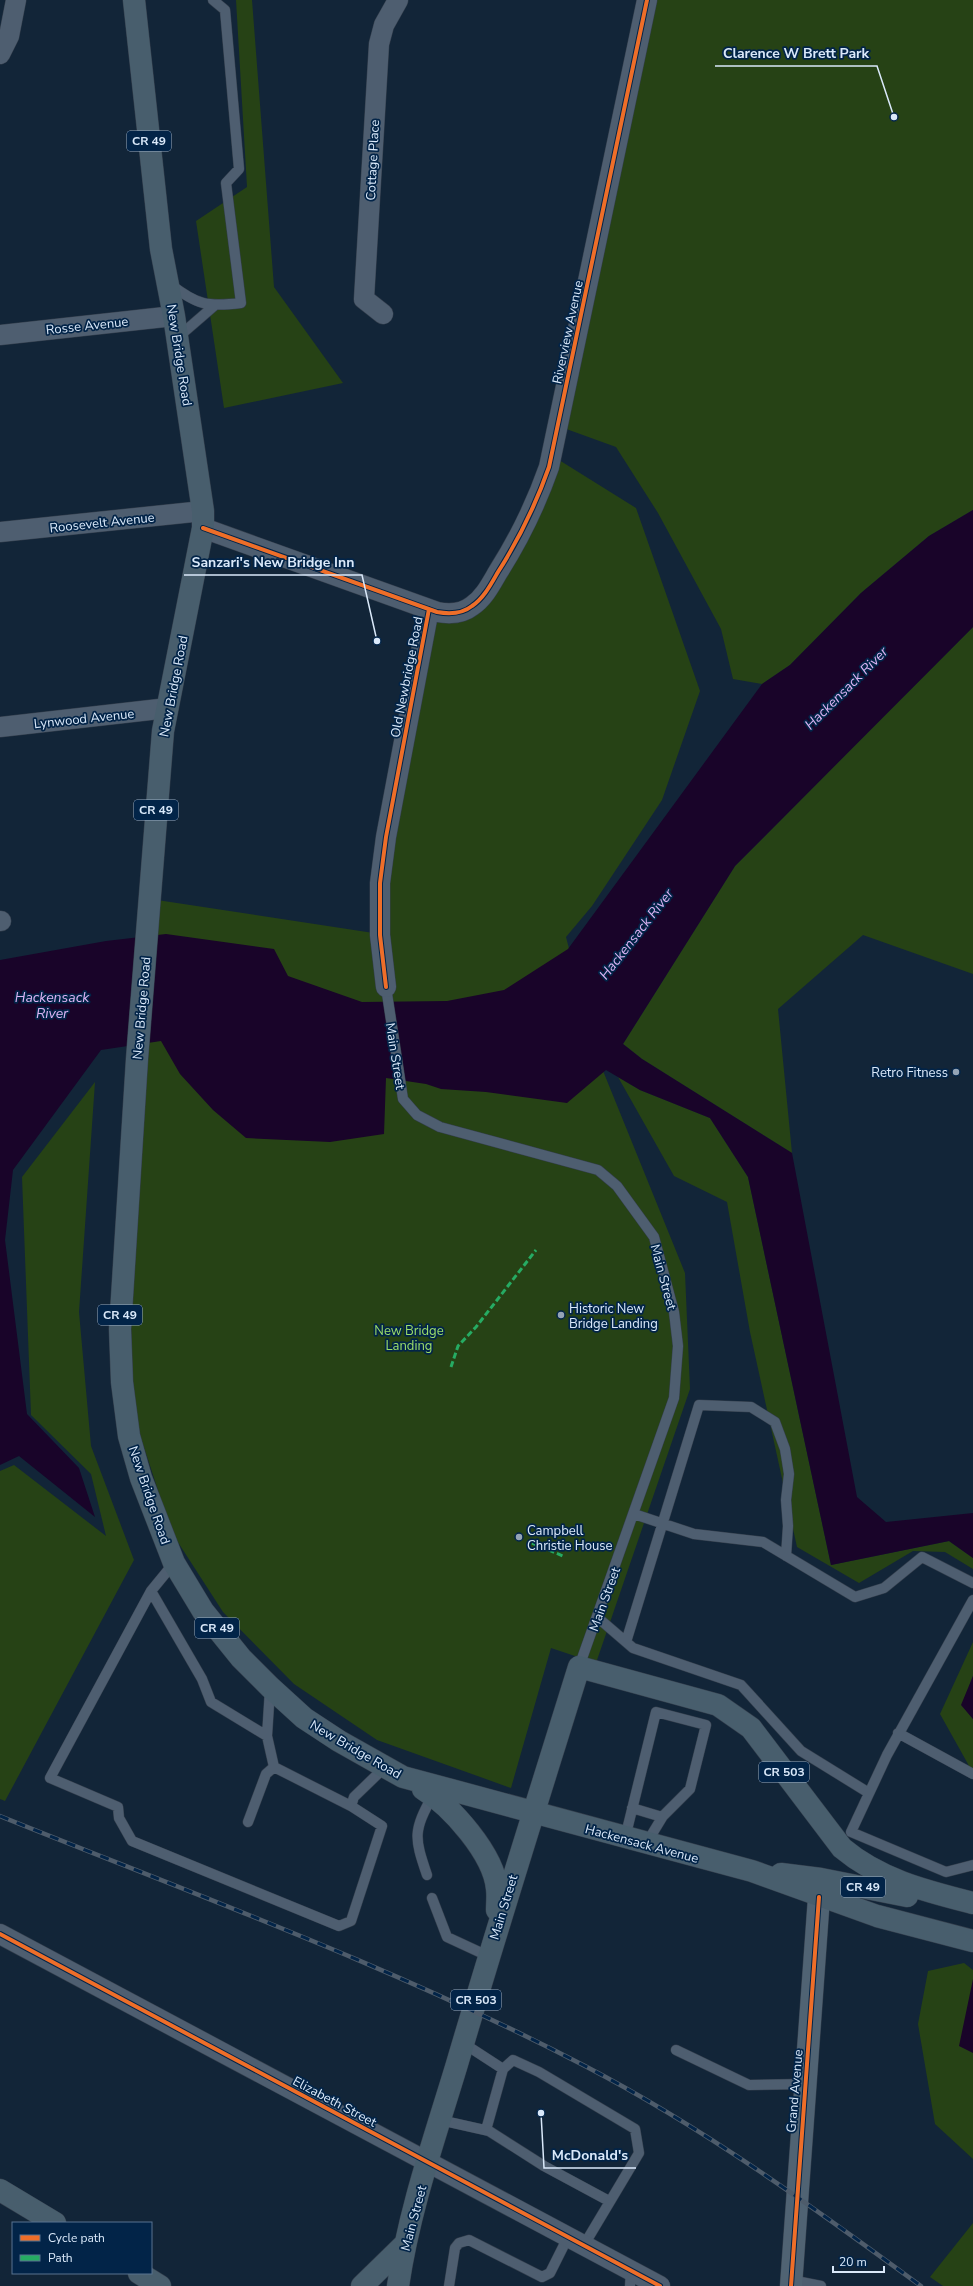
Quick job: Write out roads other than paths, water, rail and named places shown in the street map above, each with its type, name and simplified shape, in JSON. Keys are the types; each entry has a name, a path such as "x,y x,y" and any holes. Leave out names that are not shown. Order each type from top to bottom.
{"main road":[{"name":"New Bridge Road","path":"134,0 161,249 174,316 203,520 163,731 158,781 122,1279 120,1329 122,1382 129,1436 141,1478 174,1563 203,1611 241,1658 270,1687 304,1718 339,1741 394,1772 533,1813"},
{"name":"Main Street","path":"398,2286 404,2245 496,1927 579,1667"},
{"name":"CR 503","path":"579,1667 718,1705 751,1728 846,1840 859,1863 880,1875 904,1884 973,1905"},
{"path":"394,1772 433,1795 456,1814 488,1862 497,1887 496,1927"},
{"name":"Hackensack Avenue","path":"533,1813 752,1871 819,1897 877,1916 973,1941"},
{"name":"Hackensack Avenue","path":"752,1871 821,1879 931,1901 973,1905"},
{"path":"0,2190 53,2222"},
{"name":"CR 503","path":"362,2286 404,2245"},
{"path":"141,2274 160,2286"}],"street":[{"path":"0,54 9,36 16,0"},
{"name":"Cottage Place","path":"383,314 364,299 379,44 384,25 398,0"},
{"name":"Riverview Avenue","path":"429,609 451,614 471,607 484,596 512,550 536,504 549,467 646,0"},
{"name":"Rosse Avenue","path":"0,335 174,316"},
{"name":"Old Newbridge Road","path":"203,520 429,609 386,837 380,883 380,935 386,987"},
{"name":"Roosevelt Avenue","path":"0,532 203,520"},
{"name":"Lynwood Avenue","path":"0,727 168,708"},
{"name":"Grand Avenue","path":"791,2283 819,1897"},
{"name":"Elizabeth Street","path":"0,1934 576,2241 631,2278 660,2286"}],"lane":[{"path":"167,281 188,298 214,306 241,303 226,183 239,169 233,86 225,10 213,0"},
{"path":"177,338 214,306"},
{"name":"Main Street","path":"386,987 403,1099 417,1115 440,1127 598,1170 617,1186 654,1237 674,1312 678,1346 674,1398 579,1667"},
{"path":"626,1642 699,1405 751,1407 774,1422 785,1449 789,1474 786,1500 788,1526 786,1556"},
{"path":"634,1514 694,1534 763,1542 855,1597 884,1588 922,1557 973,1583"},
{"path":"174,1563 151,1590 50,1778 118,1808 119,1818 132,1841 339,1926 351,1921 382,1826 351,1806 274,1767"},
{"path":"151,1590 202,1679 211,1702 267,1736"},
{"path":"973,1600 898,1733 846,1840 946,1872 973,1865"},
{"path":"597,1617 633,1648 741,1685 801,1751 869,1793"},
{"path":"270,1687 267,1736 274,1767"},
{"path":"625,1838 656,1712 706,1726 690,1789 662,1817 646,1844"},
{"path":"898,1733 973,1774"},
{"path":"248,1822 266,1774 274,1767"},
{"path":"351,1806 354,1797 394,1772"},
{"path":"427,1875 416,1843 420,1818 433,1795"},
{"path":"632,1808 662,1817"},
{"path":"432,1898 447,1937 488,1956"},
{"path":"463,2043 503,2069"},
{"path":"676,2050 749,2085 805,2084"},
{"path":"450,2286 454,2248 459,2243 470,2240 542,2277 550,2273 609,2201 639,2153 635,2129 539,2072 513,2060 503,2069 486,2130"},
{"path":"440,2120 486,2130 544,2166 609,2201"},
{"path":"791,2283 821,2286"}],"water":[{"name":"Hackensack River","path":"973,510 973,627 735,866 623,1044 642,1059 792,1153 857,1497 886,1522 973,1513 973,1558 949,1541 831,1565 748,1177 710,1118 640,1090 606,1070 567,1103 486,1092 441,1089 426,1084 386,1078 384,1134 330,1142 246,1138 213,1110 180,1074 161,1041 101,1050 13,1170 5,1240 27,1414 79,1468 95,1517 19,1456 0,1465 0,960 106,941 166,934 274,949 288,976 362,1002 447,1001 504,990 568,949 762,684 790,665 861,593 929,536"},
{"path":"973,1676 973,1719 961,1705"},
{"path":"973,1979 973,2053 959,2046"}],"railway":[{"path":"0,1816 222,1904 369,1965 514,2030 585,2066 673,2115 715,2142 799,2198 921,2286"}],"place":[{"name":"Clarence W Brett Park","path":"894,117"},
{"name":"Sanzari's New Bridge Inn","path":"377,641"},
{"name":"Retro Fitness","path":"956,1072"},
{"name":"Historic New Bridge Landing","path":"561,1315"},
{"name":"Campbell Christie House","path":"519,1537"},
{"name":"McDonald's","path":"541,2113"}],"park label":[{"name":"New Bridge Landing","path":"409,1338"}]}
